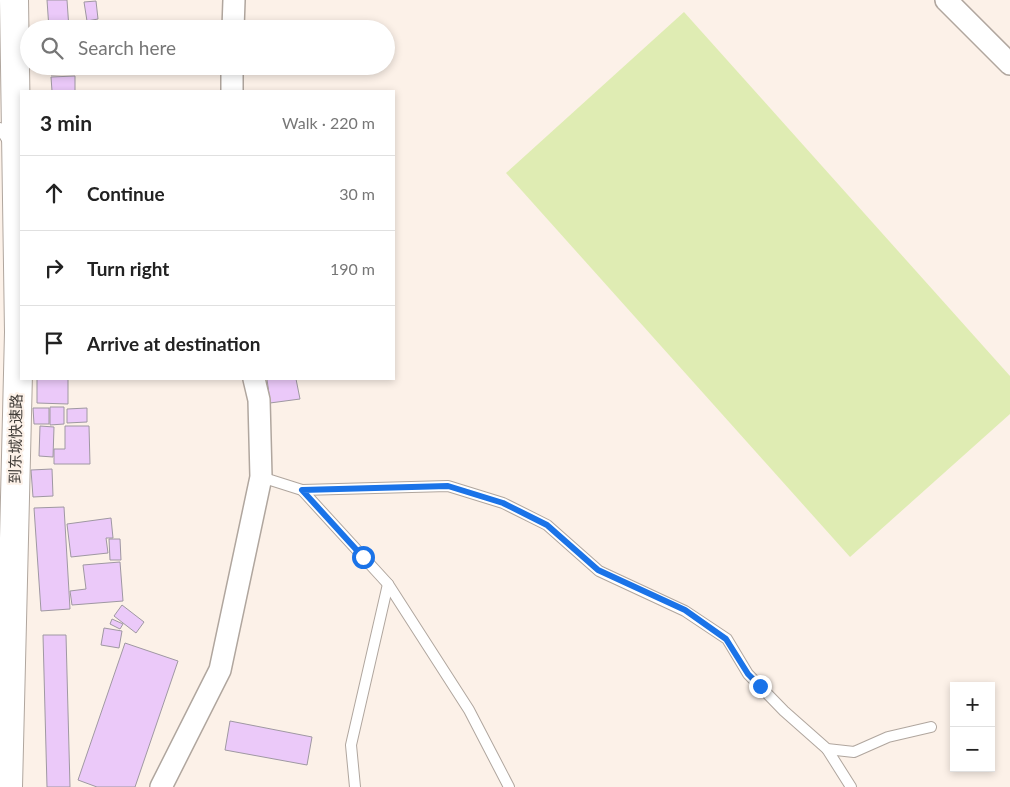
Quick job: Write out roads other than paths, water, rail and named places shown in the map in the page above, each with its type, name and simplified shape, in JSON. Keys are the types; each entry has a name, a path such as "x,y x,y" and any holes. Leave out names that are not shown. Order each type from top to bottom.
{"main road":[{"name":"到东城快速路","path":"8,787 19,332 14,0"}],"street":[{"path":"233,20 234,0"},
{"path":"946,0 1010,64"},
{"path":"232,75 232,90"},
{"path":"161,787 220,670 261,477 259,400 254,380"}],"lane":[{"path":"0,128 16,155"},
{"path":"261,477 302,490 448,486 503,503 547,525 598,570 685,610 726,639 748,674 784,711 827,749 851,787"},
{"path":"302,490 388,584 469,710 508,787"},
{"path":"355,787 351,745 388,584"},
{"path":"827,749 854,752 888,737 932,727"}]}
